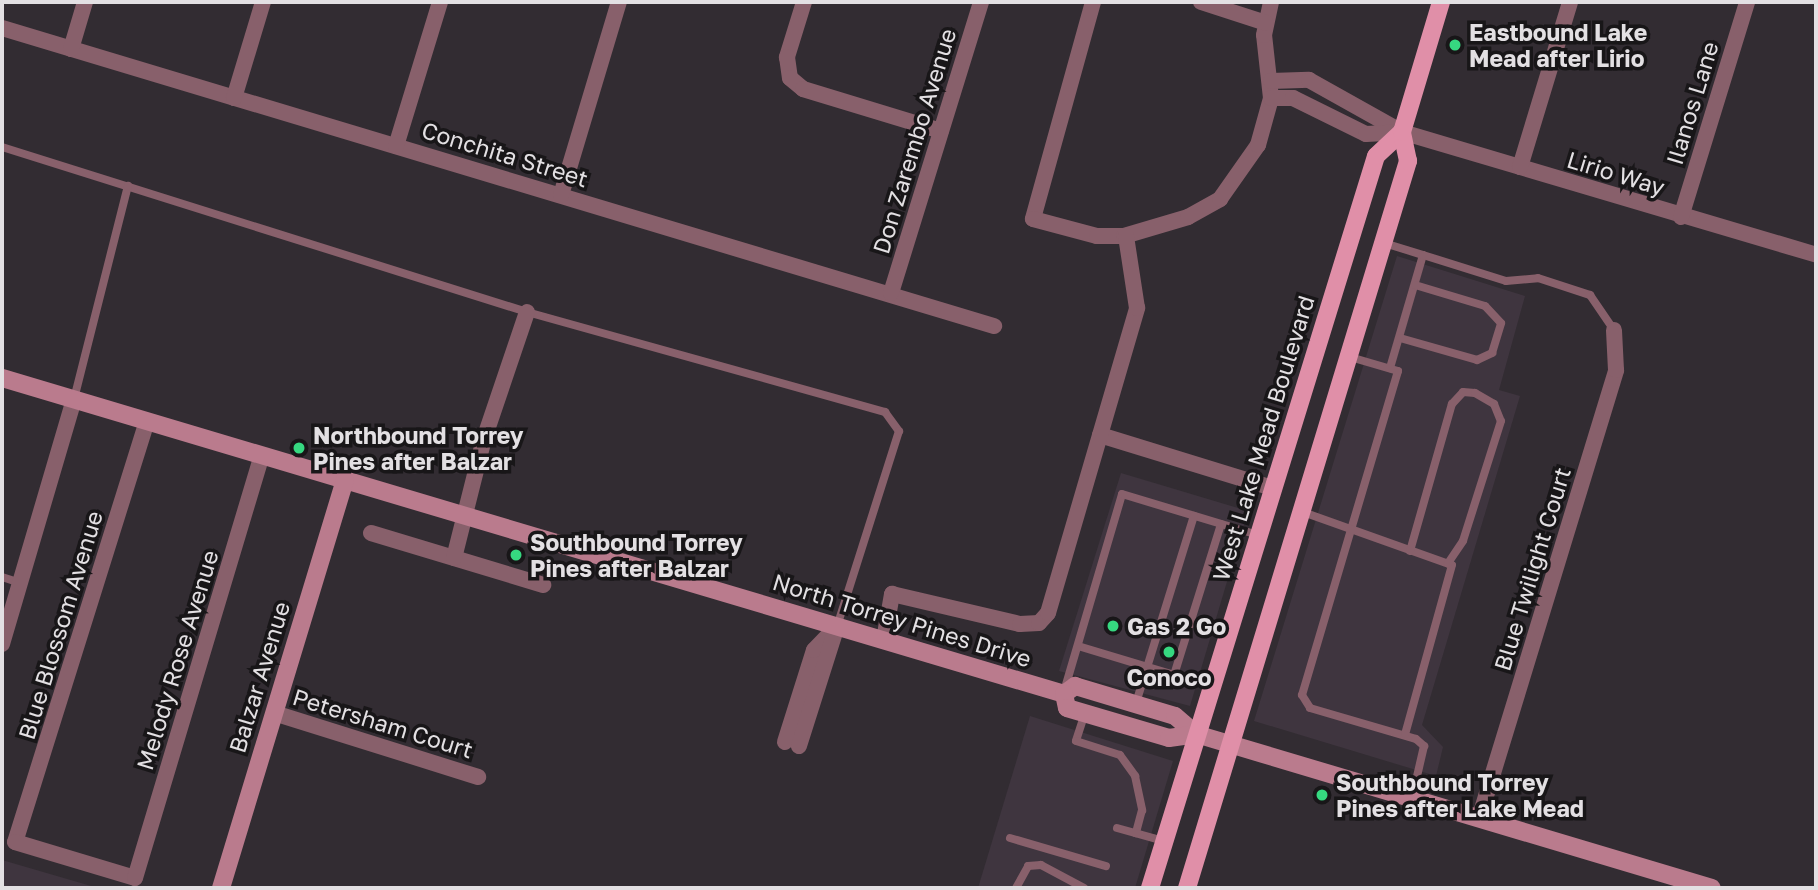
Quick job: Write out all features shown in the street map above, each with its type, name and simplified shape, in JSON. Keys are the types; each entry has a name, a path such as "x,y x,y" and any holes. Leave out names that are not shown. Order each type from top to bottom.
{"main road":[{"path":"1186,888 1408,161 1402,132 1441,2"},
{"name":"West Lake Mead Boulevard","path":"1150,888 1376,156 1402,132"},
{"path":"1316,347 1348,356"},
{"name":"North Torrey Pines Drive","path":"2,378 1064,694"},
{"name":"Balzar Avenue","path":"221,888 345,481"},
{"name":"North Torrey Pines Drive","path":"1064,694 1075,686 1175,716 1196,734"},
{"name":"North Torrey Pines Drive","path":"1064,694 1067,708 1169,738 1196,734 1230,743 1712,888"}],"street":[{"path":"71,49 85,2"},
{"path":"234,98 263,2"},
{"path":"396,146 440,2"},
{"path":"561,195 619,2"},
{"path":"804,2 787,57 790,78 803,89 941,131"},
{"name":"Don Zarembo Avenue","path":"891,293 981,2"},
{"path":"1093,2 1033,219 1097,236 1126,236 1188,217 1220,199 1258,145 1271,98 1266,23 1271,2"},
{"path":"1201,2 1266,23"},
{"path":"1520,167 1570,2"},
{"name":"Ilanos Lane","path":"1681,217 1747,2"},
{"name":"Conchita Street","path":"2,28 994,326"},
{"path":"1271,80 1310,80 1342,104 1402,132"},
{"path":"1271,98 1293,98 1331,120 1366,134 1402,132"},
{"name":"Lirio Way","path":"1402,132 1816,255"},
{"path":"884,640 892,594 1020,624 1039,623 1100,435 1137,308 1126,236"},
{"path":"454,558 527,312"},
{"name":"Blue Twilight Court","path":"1479,819 1616,370 1614,331"},
{"path":"2,643 74,399"},
{"name":"Blue Blossom Avenue","path":"135,878 15,842 147,421"},
{"path":"1100,435 1272,488"},
{"name":"Melody Rose Avenue","path":"135,878 262,456"},
{"path":"371,533 542,584"},
{"path":"792,744 807,696 837,626"},
{"name":"Petersham Court","path":"274,713 478,777"}],"lane":[{"path":"1331,120 1342,104"},
{"path":"2,147 527,312 895,420 895,444 837,626"},
{"path":"74,399 128,186"},
{"path":"1383,243 1506,281 1538,278 1590,295 1614,331"},
{"path":"1390,368 1423,256"},
{"path":"1400,338 1477,360 1492,353 1501,323 1485,306 1415,285"},
{"path":"1348,356 1398,371 1301,695 1310,708 1405,734 1424,746 1412,798"},
{"path":"1410,551 1457,395 1489,401 1501,421 1464,541 1448,563"},
{"path":"1064,694 1122,494 1258,535"},
{"path":"1300,511 1352,525 1361,535 1448,563 1454,571 1405,734"},
{"path":"1135,704 1194,516"},
{"path":"1078,646 1174,675 1221,524"},
{"path":"2,577 20,583"},
{"path":"1191,622 1227,634"},
{"path":"1085,713 1076,741 1120,755 1131,766 1142,810 1136,833"},
{"path":"1117,828 1164,841"},
{"path":"1010,838 1106,866"},
{"path":"1016,888 1028,866 1041,865 1084,888"}],"shaded area":[{"path":"1397,256 1525,296 1499,390 1520,396 1422,725 1443,747 1436,776 1254,721"},
{"path":"1121,473 1248,511 1190,706 1059,671"},
{"path":"1030,716 1173,761 1135,888 978,888"},
{"path":"2,860 98,888 2,888"}],"place":[{"name":"Eastbound Lake Mead after Lirio","path":"1455,45"},
{"name":"Northbound Torrey Pines after Balzar","path":"299,448"},
{"name":"Southbound Torrey Pines after Balzar","path":"516,555"},
{"name":"Gas 2 Go","path":"1113,626"},
{"name":"Conoco","path":"1169,652"},
{"name":"Southbound Torrey Pines after Lake Mead","path":"1322,795"}]}
